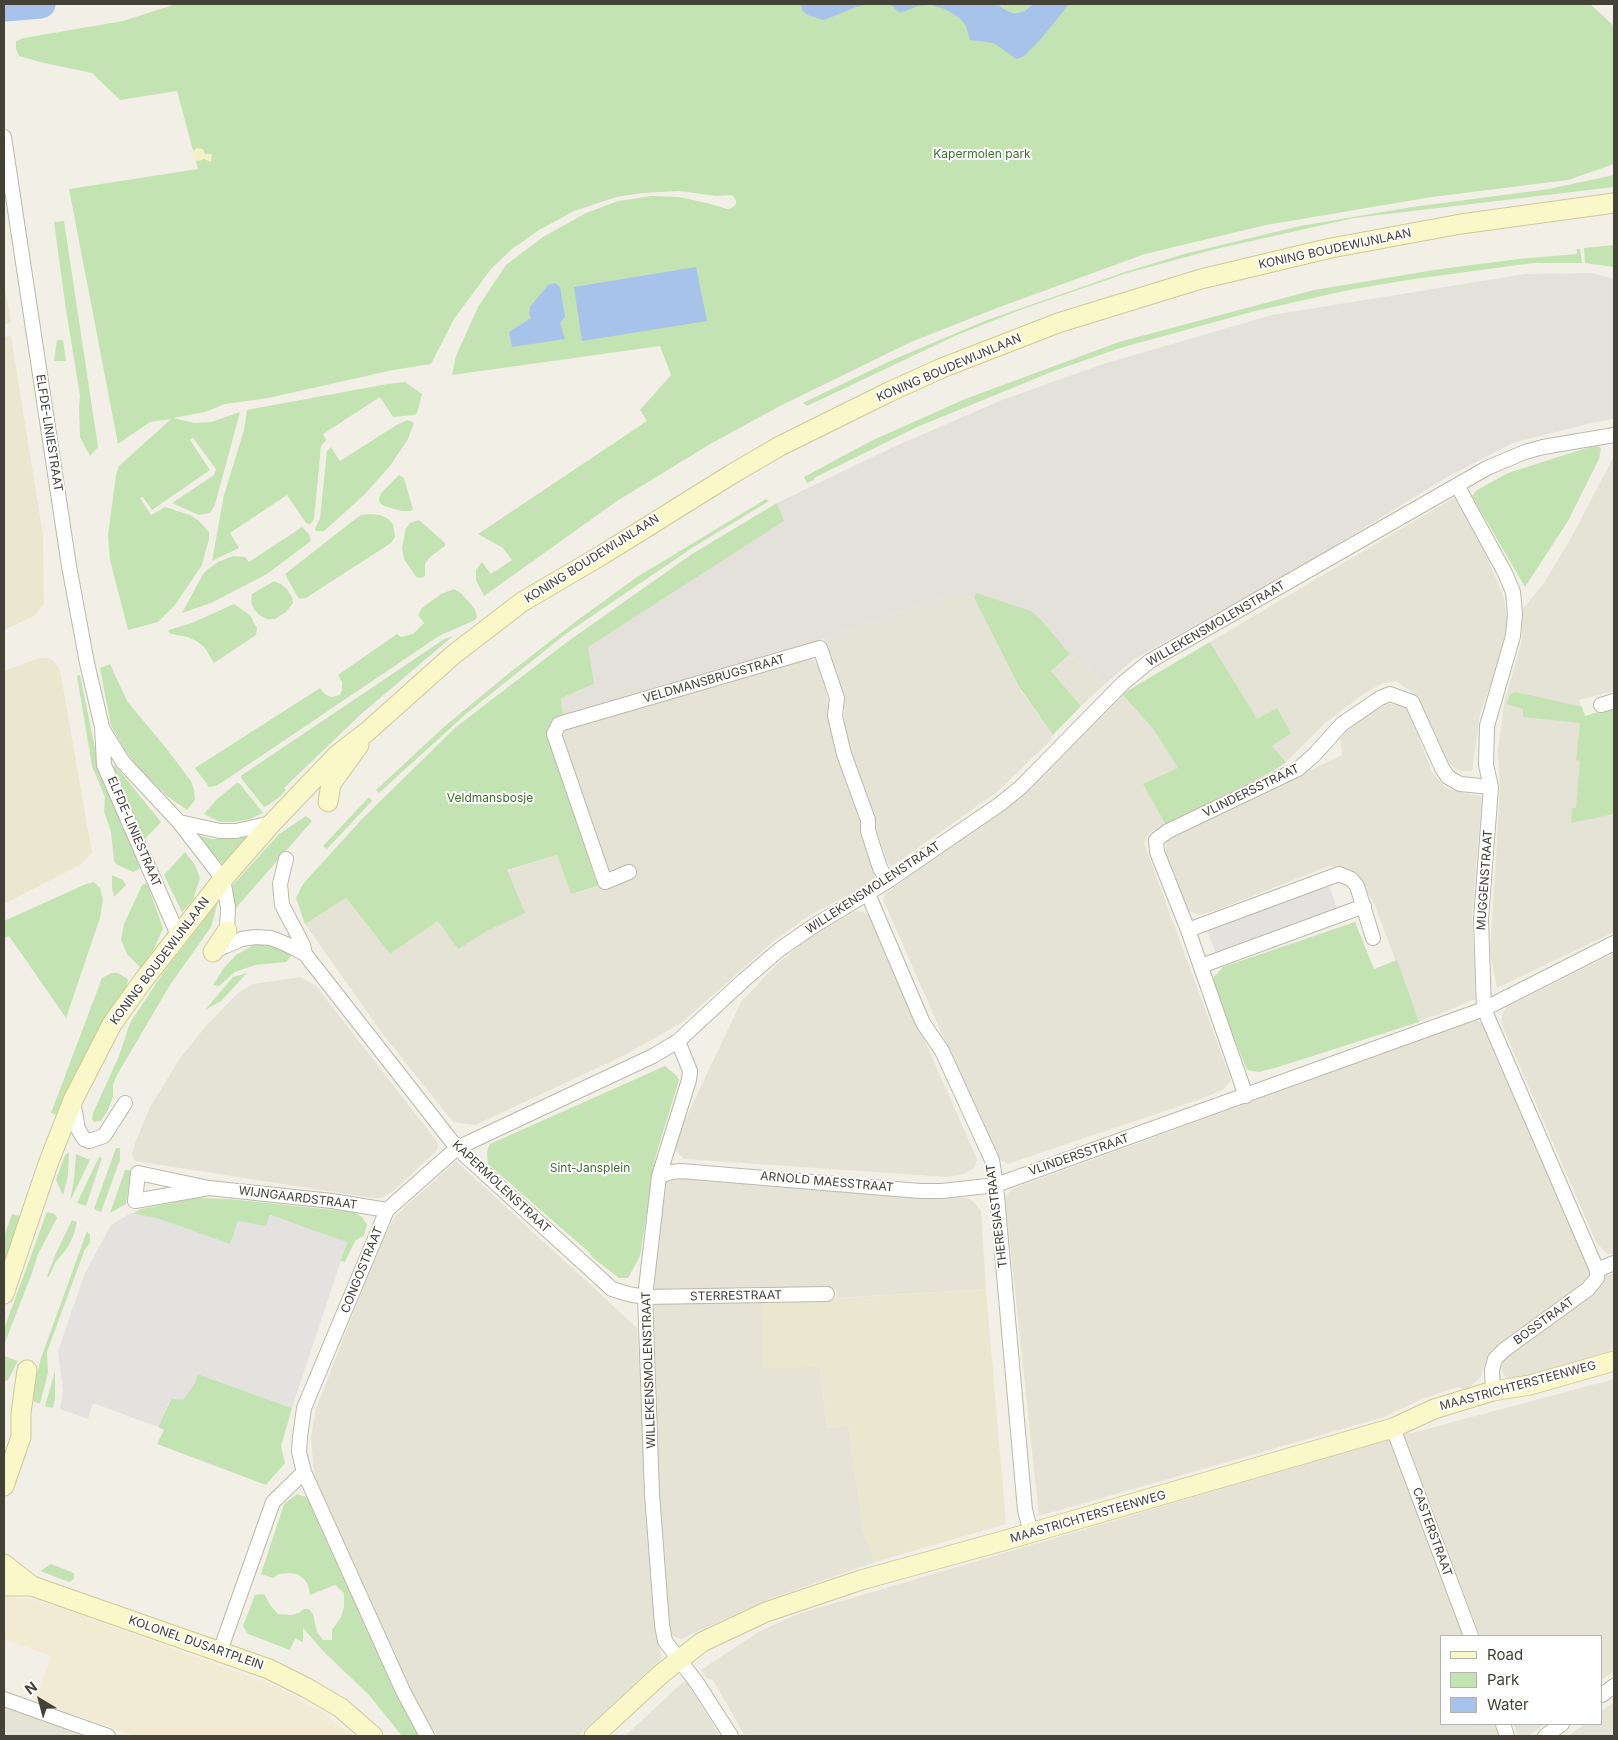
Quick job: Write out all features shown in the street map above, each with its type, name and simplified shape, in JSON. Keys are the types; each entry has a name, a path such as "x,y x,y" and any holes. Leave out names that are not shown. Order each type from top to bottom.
{"main road":[{"name":"KONING BOUDEWIJNLAAN","path":"4,1294 48,1164 73,1100 112,1024 178,935 223,879 272,823 337,755 368,731 453,655 522,602 780,446 842,414 942,368 1058,323 1201,279 1332,248 1443,227 1614,203"},
{"name":"KONING BOUDEWIJNLAAN","path":"328,802 331,784 368,731"},
{"path":"212,952 227,931"},
{"name":"MAASTRICHTERSTEENWEG","path":"594,1736 679,1659 702,1642 766,1612 861,1580 1031,1533 1393,1428 1434,1409 1493,1391 1530,1384 1614,1361"},
{"path":"4,1486 21,1437 21,1413 27,1370"},
{"path":"4,1564 32,1586"},
{"name":"KOLONEL DUSARTPLEIN","path":"4,1586 32,1586 222,1646 306,1688 341,1708 373,1736"}],"street":[{"name":"ELFDE-LINIESTRAAT","path":"4,137 69,566 87,663 102,727 104,765 178,935"},
{"name":"WILLEKENSMOLENSTRAAT","path":"731,1736 697,1683 665,1641 662,1625 652,1494 645,1297 659,1176 689,1080 690,1072 678,1041 779,950 812,927 888,881 1000,804 1020,787 1123,683 1150,661 1487,468 1525,452 1544,447 1614,435"},
{"name":"MUGGENSTRAAT","path":"1457,485 1505,574 1513,592 1515,614 1513,636 1487,726 1486,765 1491,787 1481,919 1484,1009 1597,1270"},
{"name":"VELDMANSBRUGSTRAAT","path":"629,872 605,882 554,734 559,724 820,648 837,698 835,716 844,754 868,820 868,831 880,868 888,881"},
{"name":"VLINDERSSTRAAT","path":"1246,1096 1188,930 1157,852 1156,840 1168,831 1298,769 1314,755 1342,724 1380,698 1390,694 1412,702 1442,768 1448,777 1460,784 1491,787"},
{"name":"ELFDE-LINIESTRAAT","path":"102,727 123,762 179,822 223,879 228,907 227,931"},
{"path":"179,822 220,831 236,831 272,823"},
{"name":"KAPERMOLENSTRAAT","path":"286,859 280,884 282,905 303,945 304,954"},
{"path":"1188,930 1339,874 1351,879 1357,886 1373,938"},
{"name":"THERESIASTRAAT","path":"868,894 923,1023 942,1050 992,1160 996,1185 1025,1510 1031,1533"},
{"path":"1201,966 1364,906"},
{"name":"KAPERMOLENSTRAAT","path":"212,952 242,938 255,937 271,938 304,954 457,1148 612,1289 645,1297"},
{"name":"VLINDERSSTRAAT","path":"996,1185 1484,1009 1614,944"},
{"name":"CONGOSTRAAT","path":"304,1472 300,1445 304,1408 387,1210 457,1148 653,1056 678,1041"},
{"path":"73,1100 78,1129 84,1139 89,1141 104,1136 125,1103"},
{"name":"ARNOLD MAESSTRAAT","path":"659,1176 681,1171 920,1190 996,1185"},
{"name":"WIJNGAARDSTRAAT","path":"208,1188 135,1201 138,1173 208,1188 323,1200 387,1210"},
{"path":"1597,1270 1614,1263"},
{"name":"BOSSTRAAT","path":"1493,1391 1492,1370 1495,1359 1504,1350 1588,1289 1597,1278 1597,1270"},
{"name":"STERRESTRAAT","path":"645,1297 827,1294"},
{"name":"CASTERSTRAAT","path":"1393,1428 1471,1635"},
{"path":"222,1646 273,1502 304,1472 403,1691 427,1736"},
{"path":"1603,1694 1614,1686"},
{"path":"4,1699 108,1736"},
{"path":"1544,1736 1560,1725"}],"shaded area":[{"path":"1592,273 1614,279 1614,419 1513,443 1447,477 1309,562 1134,659 1106,683 1070,654 1043,622 976,593 974,598 954,592 824,639 563,715 561,698 594,684 587,647 783,521 777,503 889,449 1002,400 1103,364 1272,315 1525,274"},
{"path":"4,281 11,323 4,324"},
{"path":"11,336 43,535 44,604 34,616 4,630 4,337"},
{"path":"1614,456 1614,691 1579,700 1585,716 1614,707 1614,932 1497,988 1490,952 1500,791 1498,750 1504,704 1522,640 1522,610 1544,583 1571,538"},
{"path":"1455,497 1482,545 1504,598 1507,620 1505,645 1480,714 1472,771 1460,771 1449,764 1418,697 1396,681 1383,683 1365,693 1325,723 1286,762 1272,746 1277,708 1257,720 1210,642"},
{"path":"954,592 974,598 1020,690 1053,735 1051,740 997,792 891,867 887,861 858,780 845,732 844,700 824,639"},
{"path":"1070,654 1106,683 1081,706 1051,671"},
{"path":"39,658 50,658 58,666 61,675 92,853 80,865 4,904 4,671"},
{"path":"805,658 814,660 819,666 826,691 829,714 878,875 858,890 810,915 775,940 681,1023 623,1056 475,1125 453,1122 385,1037 305,924 346,898 390,954 438,921 458,948 487,931 506,871 557,855 571,894 611,883 560,730"},
{"path":"1122,694 1154,730 1179,769 1166,825 1149,833 1144,843 1231,1080 1224,1089 1206,1097 1008,1164 993,1151 883,899 885,894 1014,799"},
{"path":"1388,704 1407,707 1432,772 1447,789 1482,797 1472,914 1476,999 1419,1022 1375,906 1357,874 1346,868 1329,866 1217,910 1199,915 1188,911 1166,855 1166,845 1170,837 1342,755 1340,739 1352,724"},
{"path":"1329,885 1337,909 1216,954 1207,930"},
{"path":"860,911 869,915 977,1159 975,1167 964,1174 948,1177 684,1159 675,1150 679,1133 741,1002 777,964 813,935 854,912"},
{"path":"1614,953 1614,1254 1607,1254 1596,1242 1501,1023 1503,1012 1507,1007"},
{"path":"301,977 316,986 438,1143 437,1150 393,1191 382,1198 135,1161 132,1154 135,1143 150,1107 181,1057 206,1026 238,993 253,984"},
{"path":"1475,1020 1482,1023 1591,1270 1592,1274 1589,1279 1497,1347 1487,1359 1480,1378 1468,1389 1464,1390 1458,1387 1422,1399 1384,1417 1039,1516 1005,1197 1012,1189"},
{"path":"456,1161 637,1328 648,1529 658,1642 662,1658 578,1736 439,1736 426,1723 415,1705 314,1476 311,1437 316,1409 380,1244 395,1216"},
{"path":"678,1175 968,1198 981,1211 986,1289 837,1298 836,1290 703,1295 653,1294 665,1185 669,1178"},
{"path":"131,1213 157,1218 230,1244 238,1221 266,1226 270,1215 347,1242 292,1408 198,1374 194,1385 183,1400 170,1399 158,1427 93,1403 88,1419 60,1409 63,1391 58,1351 85,1273 111,1225"},
{"path":"1614,1273 1614,1350 1555,1367 1556,1372 1512,1381 1504,1375 1502,1365 1506,1357 1597,1290 1604,1282 1605,1276"},
{"path":"986,1289 1006,1524 875,1562 864,1532 848,1427 827,1428 820,1367 763,1368 762,1300 845,1298"},
{"path":"651,1298 762,1300 820,1367 827,1428 848,1426 864,1532 875,1562 767,1600 681,1639 673,1636 667,1630 663,1618"},
{"path":"1614,1379 1614,1671 1603,1679 1603,1635 1480,1635 1404,1435"},
{"path":"1390,1439 1465,1635 1440,1635 1440,1725 1497,1725 1502,1736 745,1736 713,1680 707,1678 701,1670 760,1631 798,1614"},
{"path":"4,1597 32,1599 52,1605 274,1685 324,1713 353,1736 135,1736 36,1701 51,1656 4,1639"},
{"path":"683,1682 688,1683 720,1736 625,1736"},
{"path":"1614,1702 1614,1736 1568,1736 1584,1725 1603,1725 1603,1710"},
{"path":"4,1706 86,1736 4,1736"},
{"path":"1513,1725 1544,1725 1528,1736 1518,1736"},
{"path":"1415,1727 1418,1736 1382,1736"}],"green space":[{"name":"Kapermolen park","path":"176,4 1590,4 1614,26 1614,164 1568,180 1432,197 1266,225 1145,254 997,308 911,342 780,406 712,443 617,501 484,596 476,580 476,570 482,562 491,574 512,560 503,548 478,534 647,421 640,410 671,375 660,346 452,375 456,356 478,307 506,265 543,237 586,213 618,201 652,196 679,197 727,209 732,208 736,204 736,200 732,195 716,196 679,191 616,197 574,211 539,230 512,249 491,269 454,319 431,364 393,370 268,398 225,404 205,412 173,418 195,423 211,422 240,412 215,505 210,513 199,515 172,503 214,475 216,469 193,438 190,440 210,470 152,510 143,497 140,498 151,515 165,507 190,515 198,520 209,532 209,539 202,565 175,605 158,622 128,630 110,560 108,535 116,475 119,466 171,419 150,422 118,444 69,189 198,169 177,91 120,100 92,73 19,56 16,49 16,41 123,21"},
{"path":"1614,175 1614,187 1354,218 1216,249 1127,273 1020,310 957,335 807,406 803,403 890,361 987,320 1125,272 1184,254 1300,226 1412,207 1549,189"},
{"path":"64,221 98,447 90,456 80,437 80,396 54,222"},
{"path":"1614,245 1614,267 1585,263 1584,248"},
{"path":"1577,249 1580,249 1582,263 1533,263 1349,290 1255,311 1120,348 1054,371 917,427 807,483 804,477 871,441 965,399 1119,342 1314,290 1434,270 1518,259 1577,254"},
{"path":"57,340 63,340 66,361 54,361"},
{"path":"405,382 422,394 417,413 414,415 393,417 380,397 323,434 326,440 321,446 314,519 310,524 306,523 287,495 230,533 239,548 212,561 224,495 244,430 247,410"},
{"path":"408,420 414,423 408,439 390,466 364,495 324,531 316,531 315,529 320,518 327,451 331,447 340,461 398,424"},
{"path":"1596,445 1601,448 1599,459 1568,521 1525,587 1472,496 1477,490 1508,473"},
{"path":"399,475 404,478 413,509 411,511 402,511 380,503 381,493"},
{"path":"766,499 769,501 692,548 567,633 467,713 379,793 376,790 445,726 579,619 637,577"},
{"name":"Veldmansbosje","path":"777,503 784,521 588,647 594,684 561,698 563,715 551,722 548,735 598,886 571,894 557,855 507,870 525,913 487,931 458,949 438,921 390,954 346,898 305,924 296,898 303,884 362,819 456,727 567,642 692,554"},
{"path":"370,514 387,518 393,524 395,537 391,543 306,598 300,599 285,574 361,515"},
{"path":"419,520 445,543 445,546 430,557 425,564 425,576 421,578 416,577 404,559 402,548 406,528 410,523"},
{"path":"302,527 309,534 311,541 267,574 211,603 182,613 203,574 208,569 218,562 233,556 245,557 249,562"},
{"path":"274,581 287,589 293,603 286,612 275,619 267,619 259,615 254,609 251,602 252,594"},
{"path":"454,589 461,593 475,609 477,618 475,620 439,636 221,783 209,787 195,768 320,688 331,697 340,695 342,682 338,675 397,634 401,637 413,634 424,623 418,615 422,608 441,594"},
{"path":"976,593 1031,611 1070,654 1051,671 1081,706 1053,735 1019,687 974,598"},
{"path":"234,604 250,615 257,628 256,635 214,663 205,648 198,642 188,637 168,632 169,630 192,623"},
{"path":"453,636 360,715 284,788 286,790 277,799 264,807 241,778 242,775 444,639"},
{"path":"1210,642 1257,719 1277,708 1291,733 1272,746 1286,762 1273,771 1166,825 1143,784 1178,768 1154,730 1122,694"},
{"path":"110,664 127,701 191,781 195,800 187,810 167,796 140,770 125,750 111,726 100,668"},
{"path":"80,675 98,763 141,868 133,872 116,864 114,861 111,832 104,811 105,797 92,766 77,676"},
{"path":"1516,692 1582,707 1585,716 1614,707 1614,814 1571,823 1572,808 1576,808 1580,761 1576,760 1580,723 1523,717 1523,709 1507,704 1510,694"},
{"path":"115,765 161,822 145,839 112,767"},
{"path":"237,783 240,784 263,813 250,819 234,822 220,822 204,814 217,799"},
{"path":"369,797 372,801 327,849 323,846"},
{"path":"306,816 312,821 236,908 231,887 279,834"},
{"path":"250,835 224,866 199,837 227,839"},
{"path":"185,852 195,865 200,878 193,900 182,912 164,875"},
{"path":"112,875 123,880 126,885 114,897 112,887"},
{"path":"94,882 100,888 103,899 100,918 66,1018 9,936 4,938 4,921"},
{"path":"147,883 163,928 154,949 141,968 127,954 121,940 124,924 142,885"},
{"path":"218,902 211,927 170,985 117,1075 113,1084 113,1097 108,1110 101,1121 94,1122 92,1119 93,1113 119,1056 130,1023 163,973"},
{"path":"1355,922 1374,969 1397,960 1419,1022 1275,1068 1259,1072 1247,1070 1213,986 1214,977 1223,967"},
{"path":"255,942 279,946 293,954 286,962 255,965 235,972 219,986 213,985 224,968 236,955 252,946"},
{"path":"111,973 118,973 128,979 127,987 102,1027 60,1116 51,1113 102,978"},
{"path":"247,973 221,1001 205,1010 233,977"},
{"name":"Sint-Jansplein","path":"665,1066 679,1080 656,1155 640,1256 628,1278 619,1278 592,1257 590,1253 488,1164 487,1151 490,1144"},
{"path":"116,1148 120,1148 120,1160 101,1212 94,1209"},
{"path":"69,1152 68,1176 63,1195 56,1180 65,1155"},
{"path":"76,1154 90,1160 70,1201 74,1179"},
{"path":"99,1157 102,1158 86,1206 77,1203"},
{"path":"125,1170 131,1170 126,1204 110,1213"},
{"path":"197,1198 229,1199 354,1212 362,1217 367,1225 364,1235 355,1241 345,1262 340,1261 347,1243 270,1215 266,1226 231,1245 111,1225 141,1209"},
{"path":"47,1212 55,1214 57,1218 38,1254 4,1345 4,1329"},
{"path":"12,1214 23,1217 4,1271 4,1237"},
{"path":"72,1220 77,1222 74,1234 68,1247 55,1263 49,1277 47,1276 56,1253"},
{"path":"87,1231 90,1235 90,1243 85,1249 47,1352 48,1373 40,1404 30,1400 41,1358"},
{"path":"4,1356 18,1361 8,1380 5,1381"},
{"path":"55,1371 55,1399 53,1408 45,1406"},
{"path":"198,1374 292,1408 281,1446 285,1463 266,1485 157,1444 164,1430 158,1427 171,1399 194,1385"},
{"path":"297,1494 308,1498 419,1736 402,1736 369,1695 325,1653 303,1628 303,1642 295,1638 290,1650 248,1634 243,1626 255,1595 262,1594 265,1595 270,1605 278,1614 292,1615 304,1609 309,1609 313,1614 317,1632 323,1640 332,1640 332,1630 341,1617 344,1607 344,1593 335,1585 310,1595 308,1585 297,1574 279,1574 273,1578 261,1574 284,1504"},
{"path":"51,1564 74,1573 74,1579 69,1582 40,1571"}],"sand":[{"path":"197,148 203,149 205,154 212,154 211,162 204,159 197,161 192,157 193,151"}],"water":[{"path":"801,4 870,4 856,7 824,20 807,15 802,10"},
{"path":"886,4 997,4 1014,14 1025,11 1033,4 1069,4 1041,39 1023,57 1016,59 994,43 970,40 966,26 960,18 945,9 931,5 918,6 900,13 892,6"},
{"path":"696,267 707,321 582,341 574,287"},
{"path":"555,283 560,287 565,317 560,323 565,339 512,347 509,332 531,318 529,313 530,307 548,285"}],"waterway":[{"path":"6,7 41,4"}]}
